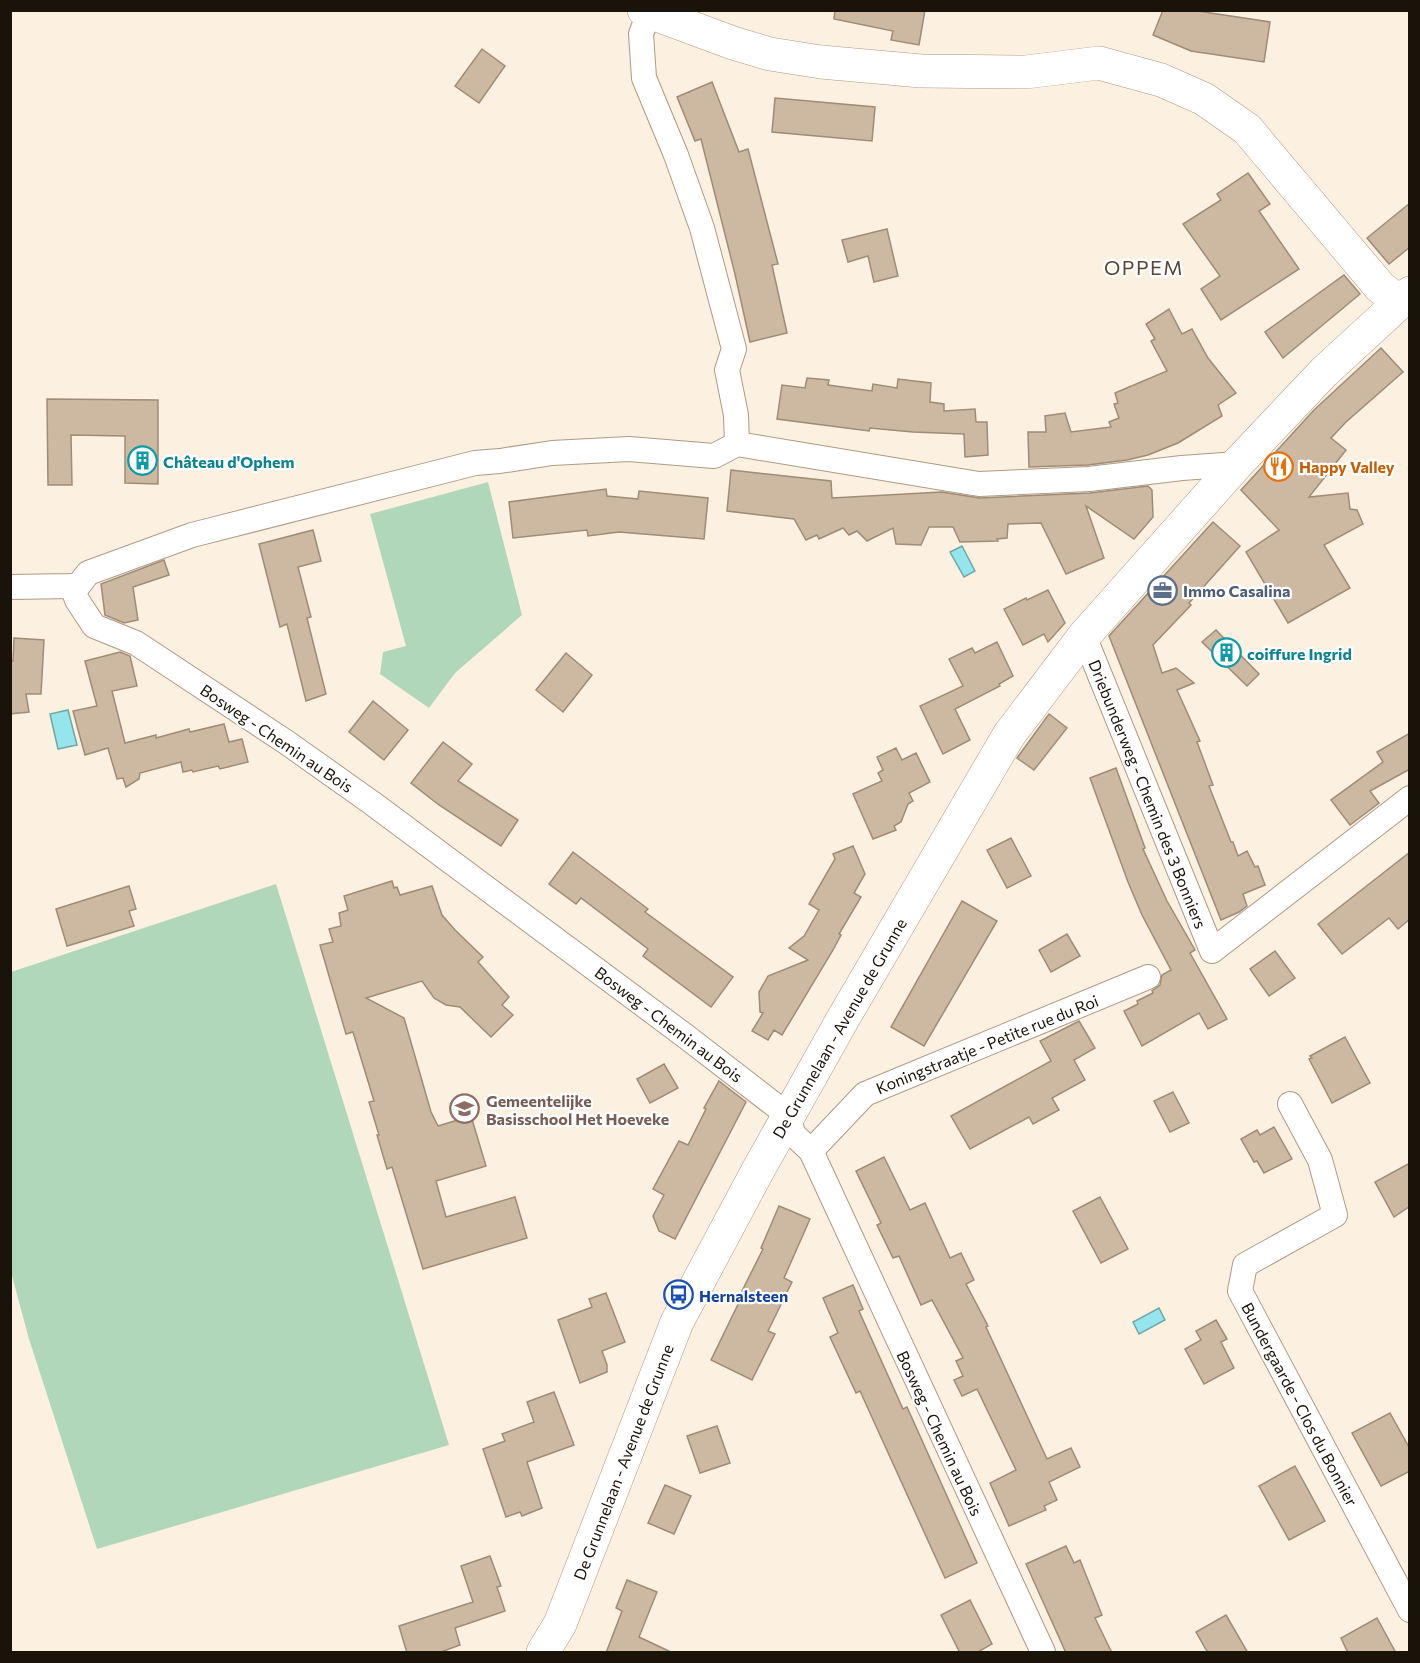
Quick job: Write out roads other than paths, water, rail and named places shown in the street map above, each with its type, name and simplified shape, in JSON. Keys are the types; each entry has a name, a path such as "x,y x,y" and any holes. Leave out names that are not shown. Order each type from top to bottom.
{"street":[{"path":"737,444 736,415 727,370 734,349 702,228 676,155 644,78 641,33 647,12 733,44 770,54 821,62 921,71 1014,72 1099,63 1161,80 1204,99 1247,129 1380,287 1404,298"},
{"name":"De Grunnelaan - Avenue de Grunne","path":"543,1653 560,1624 677,1322 751,1182 844,1017 1009,735 1084,636 1237,464 1324,372 1404,298"},
{"path":"10,587 79,585 88,573 192,535 475,463 552,453 629,449 714,456 737,444 980,484 1089,479 1237,464"},
{"name":"Bosweg - Chemin au Bois","path":"72,586 76,600 94,626 136,643 286,742 372,803 789,1116 793,1134 811,1151 1043,1653"},
{"name":"Driebunderweg - Chemin des 3 Bonniers","path":"1084,636 1212,951 1410,798"},
{"name":"Koningstraatje - Petite rue du Roi","path":"811,1151 865,1094 1148,977"},
{"name":"Bundergaarde - Clos du Bonnier","path":"1290,1104 1320,1160 1335,1215 1245,1265 1240,1291 1410,1610"}],"water":[{"path":"962,546 975,571 964,577 950,552"},
{"path":"68,710 77,745 58,749 50,714"},
{"path":"1159,1308 1165,1320 1139,1334 1133,1322"}],"place":[{"name":"Château d'Ophem","path":"142,461"},
{"name":"Happy Valley","path":"1278,466"},
{"name":"Immo Casalina","path":"1162,590"},
{"name":"coiffure Ingrid","path":"1226,653"},
{"name":"Gemeentelijke Basisschool Het Hoeveke","path":"465,1109"},
{"name":"Hernalsteen","path":"678,1295"}],"district":[{"name":"OPPEM","path":"1144,267"}]}
